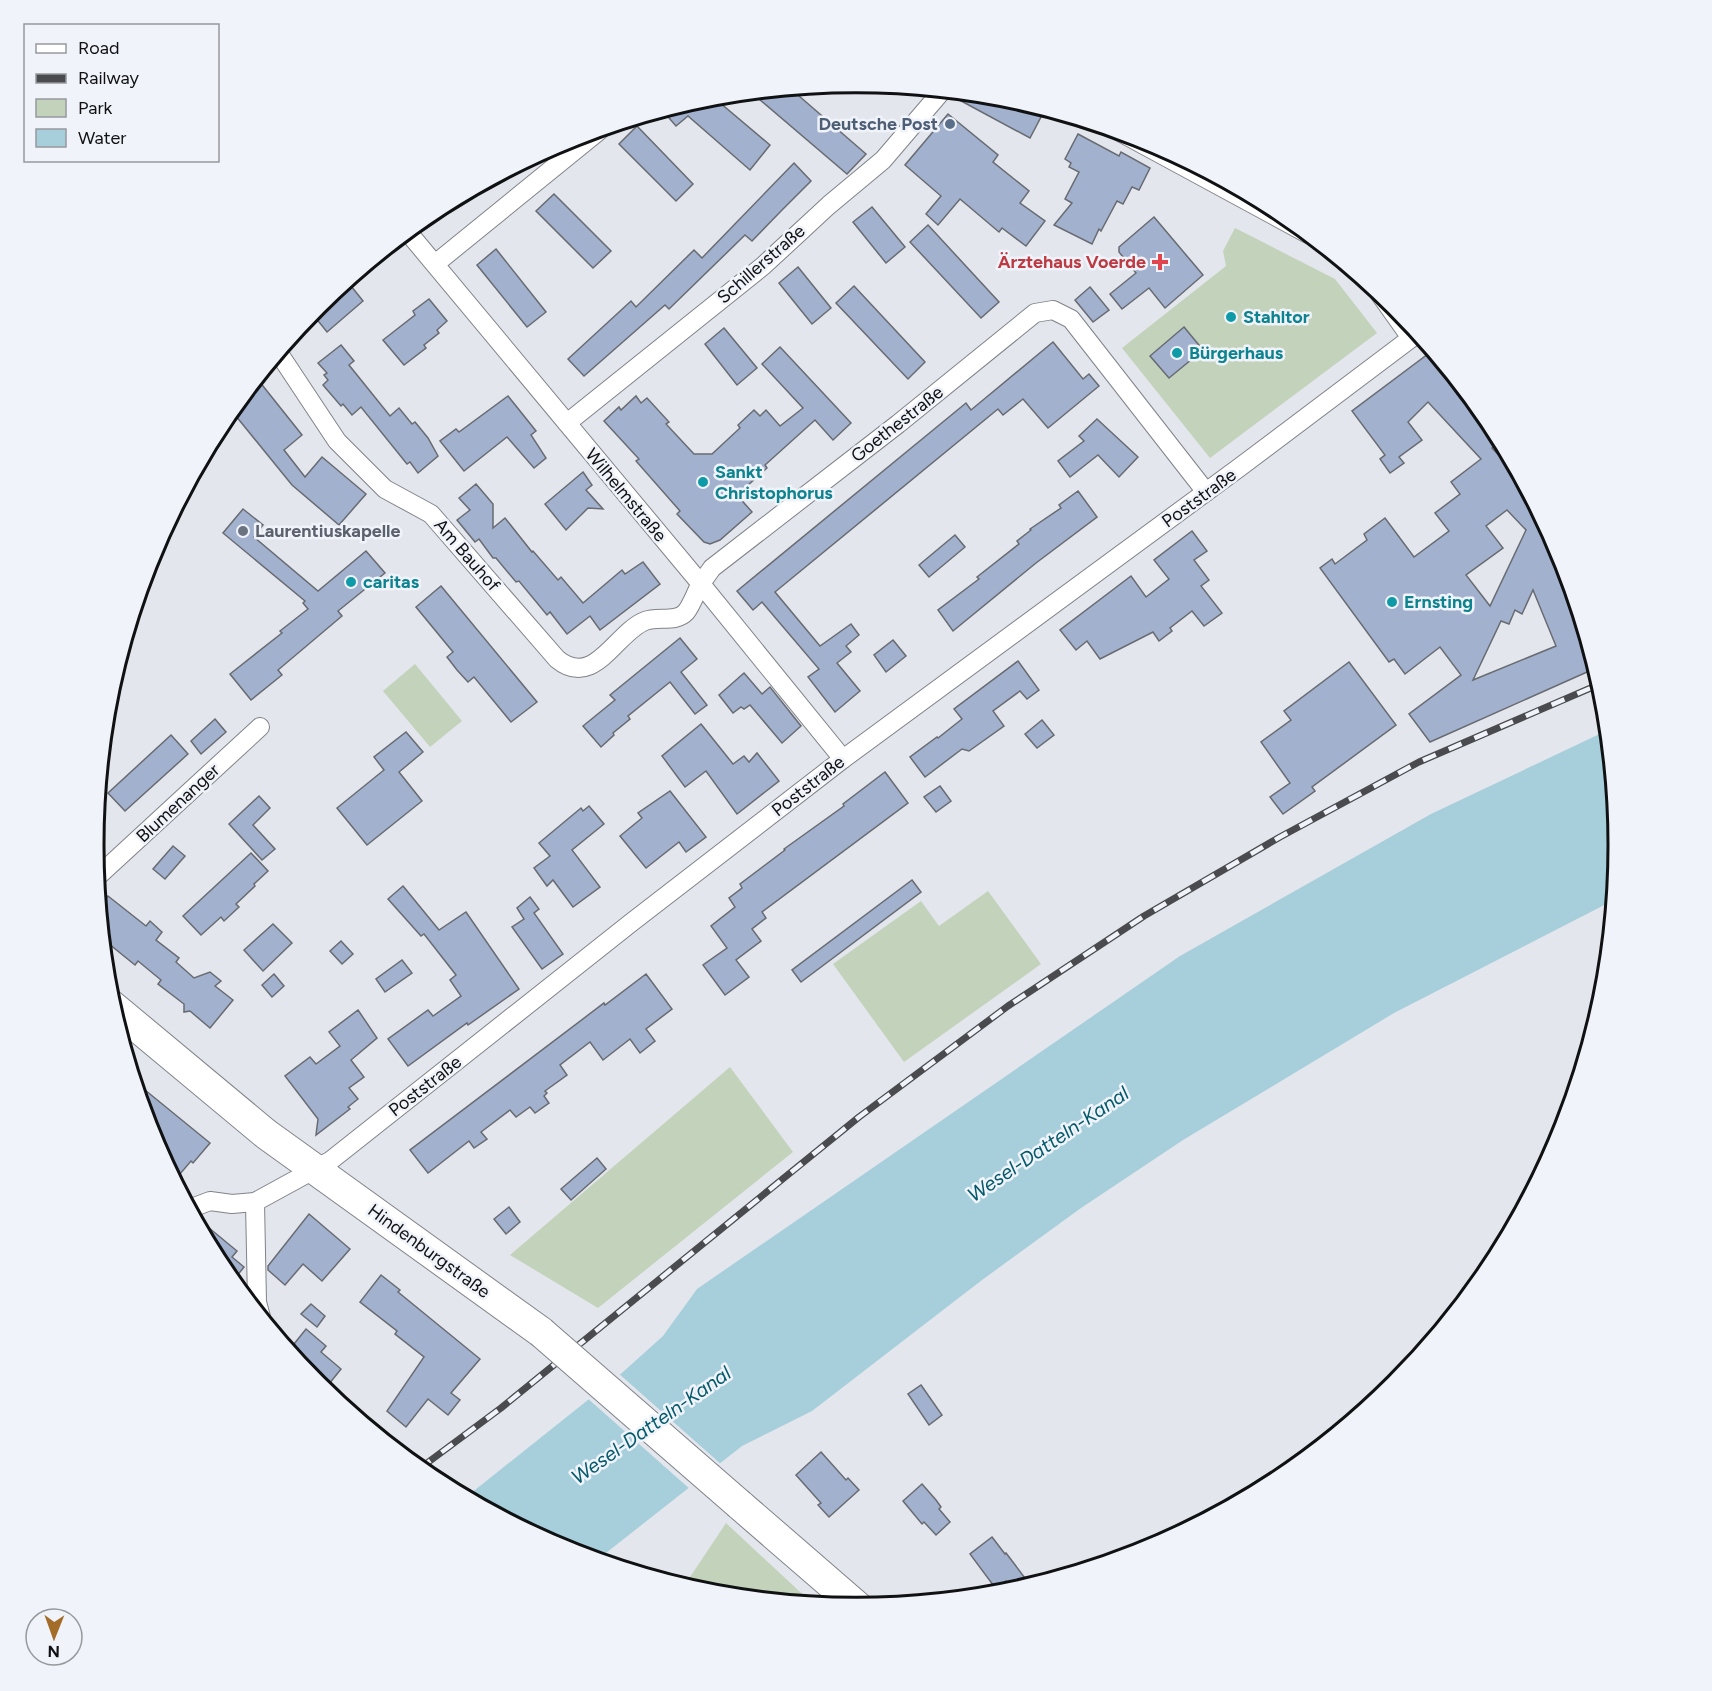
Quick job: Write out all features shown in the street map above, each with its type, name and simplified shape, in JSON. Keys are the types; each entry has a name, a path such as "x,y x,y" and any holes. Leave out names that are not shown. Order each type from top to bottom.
{"main road":[{"name":"Hindenburgstraße","path":"123,1015 266,1134 541,1332 847,1598"}],"street":[{"name":"Schillerstraße","path":"567,423 763,266 829,205 883,160 936,98"},
{"path":"435,264 582,145"},
{"name":"Wilhelmstraße","path":"413,238 701,584 843,759"},
{"name":"Goethestraße","path":"557,659 567,667 580,669 596,663 643,621 676,617 685,613 712,568 1035,314 1053,310 1071,319 1206,492"},
{"name":"Poststraße","path":"196,1207 210,1202 232,1204 255,1202 330,1161 624,928 843,759 1206,492 1411,337"},
{"name":"Am Bauhof","path":"283,358 337,441 385,489 431,514 557,659"},
{"name":"Blumenanger","path":"104,870 260,727"},
{"path":"255,1202 257,1301"}],"green space":[{"path":"1235,228 1335,279 1377,333 1210,458 1122,348 1226,266 1223,251"},
{"path":"415,664 462,721 430,747 383,691"},
{"path":"988,891 1041,964 904,1062 833,964 921,901 939,926"},
{"path":"730,1067 793,1152 598,1308 510,1255"},
{"path":"726,1523 804,1596 758,1592 689,1579"}],"water":[{"name":"Wesel-Datteln-Kanal","path":"1600,734 1607,796 1606,904 1394,1013 1183,1140 1081,1208 982,1280 812,1411 742,1446 604,1554 523,1520 472,1492 623,1372 663,1336 697,1289 1180,956 1431,814"}],"pier":[{"path":"617,1372 722,1465 691,1490 586,1397"}],"building":[{"path":"799,96 866,154 847,174 759,99"},
{"path":"959,100 1041,117 1030,138"},
{"path":"722,105 770,145 750,170 688,116 676,126 668,117"},
{"path":"948,114 998,155 993,162 1029,191 1020,203 1045,221 1026,246 1002,228 999,232 960,199 938,225 926,214 941,196 905,165"},
{"path":"637,126 693,184 676,201 619,144"},
{"path":"1078,134 1119,156 1121,152 1150,168 1139,190 1132,187 1123,204 1117,201 1092,244 1054,225 1072,203 1065,199 1079,172 1069,167 1071,163 1065,159"},
{"path":"794,163 811,181 752,241 745,235 669,309 665,305 584,376 568,359 631,301 636,307 694,250 702,258"},
{"path":"554,194 611,251 593,268 536,211"},
{"path":"872,207 905,247 886,263 853,222"},
{"name":"Ärztehaus Voerde","path":"1154,217 1203,275 1165,308 1149,288 1122,309 1110,294 1136,273 1119,252 1119,247"},
{"path":"928,225 999,302 981,318 910,242"},
{"path":"496,249 546,312 527,327 477,265"},
{"path":"798,267 831,308 812,324 779,283"},
{"path":"854,286 925,362 908,379 836,303"},
{"path":"352,287 363,301 327,332 317,320"},
{"path":"1090,287 1109,310 1093,322 1075,300"},
{"path":"429,299 447,321 437,330 439,333 424,345 426,348 404,365 383,340 415,315 413,311"},
{"name":"Bürgerhaus","path":"1184,327 1203,350 1169,378 1150,356"},
{"path":"724,328 757,368 737,385 705,344"},
{"path":"1053,342 1083,379 1089,374 1099,386 1048,428 1023,399 1003,415 998,409 775,592 820,646 851,624 859,635 846,646 851,652 837,663 860,691 835,712 808,677 819,669 762,602 753,610 737,591 966,403 971,410"},
{"path":"341,345 354,361 349,365 390,416 399,408 428,438 438,456 418,473 410,462 407,464 361,407 352,415 323,385 328,380 324,375 327,373 318,363"},
{"name":"Sankt Christophorus","path":"780,347 851,423 833,440 815,420 765,465 767,468 737,495 752,512 720,540 710,544 704,542 677,514 680,511 636,461 639,459 604,421 636,396 641,403 647,398 669,422 666,424 694,454 712,454 740,428 738,425 754,410 760,416 766,410 780,426 803,408 762,364"},
{"path":"1427,355 1482,427 1531,513 1569,604 1588,672 1430,742 1409,714 1461,675 1440,647 1405,674 1394,659 1389,662 1320,568 1332,559 1335,564 1367,540 1364,534 1385,518 1414,557 1449,531 1435,513 1460,494 1451,482 1481,459 1428,402 1408,422 1422,440 1399,457 1404,463 1390,473 1380,459 1385,455 1352,411","holes":["1507,510 1526,530 1490,606 1466,575 1503,548 1486,526","1533,590 1556,646 1473,680 1501,621 1509,624 1515,610 1522,614"]},
{"path":"261,384 302,435 284,450 305,477 322,457 366,494 339,525 292,485 237,417"},
{"path":"508,396 536,431 531,435 546,458 534,468 507,437 464,471 440,441 456,429 459,432"},
{"path":"1097,419 1138,457 1119,477 1098,455 1070,477 1058,461 1084,441 1079,436"},
{"path":"583,472 592,485 586,490 603,509 588,508 566,530 545,504"},
{"path":"476,484 493,504 493,528 505,518 532,552 558,580 561,577 583,603 622,570 625,574 643,562 660,584 600,630 590,616 567,634 550,612 547,615 519,581 516,582 496,558 493,558 479,539 475,542 457,520 470,510 459,498"},
{"path":"1078,491 1097,517 953,631 938,610 979,579 977,577 1019,544 1017,541 1030,529 1061,508 1059,505"},
{"name":"caritas","path":"243,509 263,525 254,537 318,591 366,551 385,573 338,611 342,616 278,670 282,675 251,700 230,674 308,609 303,603 305,601 223,533"},
{"path":"1192,531 1207,551 1194,560 1209,580 1201,586 1222,613 1204,626 1192,611 1170,628 1172,631 1159,641 1153,632 1100,659 1087,641 1076,650 1060,630 1131,576 1146,597 1169,579 1154,560"},
{"path":"955,535 965,547 929,577 919,565"},
{"path":"441,586 537,702 511,722 474,677 468,682 457,670 447,657 453,652 416,607"},
{"path":"680,638 697,659 681,672 707,705 695,714 670,682 628,716 630,719 601,747 583,726 615,700 610,695"},
{"path":"893,640 906,656 886,672 874,655"},
{"path":"1018,661 1039,690 1027,699 1020,691 993,711 1004,726 969,751 962,749 925,777 910,757 962,719 954,709"},
{"path":"1349,662 1396,725 1312,787 1315,791 1283,814 1270,797 1290,783 1261,742 1291,720 1284,711"},
{"path":"744,673 762,694 770,687 801,726 782,743 750,705 744,709 741,707 733,713 719,695"},
{"path":"215,719 226,732 201,754 191,741"},
{"path":"1042,720 1054,735 1037,748 1025,734"},
{"path":"701,724 733,764 744,756 749,762 757,753 779,781 737,814 706,771 685,787 662,756"},
{"path":"406,732 423,752 399,772 422,801 367,845 337,808 384,770 374,757"},
{"path":"171,735 188,754 125,811 108,793"},
{"path":"885,772 908,803 762,912 766,918 752,929 761,941 736,960 749,977 725,995 703,965 727,948 711,926 735,907 729,898 742,888 740,884 844,806 843,804"},
{"path":"940,786 951,801 936,812 924,797"},
{"path":"670,791 706,837 686,852 679,842 646,868 620,836 642,818 638,813"},
{"path":"259,796 270,808 253,825 275,849 262,860 229,824"},
{"path":"589,806 604,824 572,850 600,887 573,907 553,880 547,886 534,868 550,856 539,843 581,808 583,811"},
{"path":"173,846 185,856 165,879 153,869"},
{"path":"251,853 268,871 236,904 239,907 224,921 221,917 201,935 183,916"},
{"path":"912,880 921,892 801,982 792,970"},
{"path":"403,886 439,930 466,912 519,989 408,1066 388,1039 428,1010 433,1016 461,996 450,980 456,975 424,934 421,936 388,899"},
{"path":"108,896 146,926 150,921 162,932 156,940 179,958 176,962 194,978 210,972 221,981 215,986 233,1000 210,1028 190,1011 184,1012 184,1004 158,984 161,980 138,961 135,965 110,945 105,899"},
{"path":"530,897 539,909 534,913 563,954 542,969 512,927 524,919 517,908"},
{"path":"273,924 292,943 263,971 244,950"},
{"path":"341,941 353,954 342,964 330,951"},
{"path":"402,960 412,973 385,992 376,979"},
{"path":"274,974 284,986 272,997 262,985"},
{"path":"646,974 672,1009 646,1029 655,1041 640,1053 630,1039 603,1060 590,1042 560,1065 567,1075 545,1091 547,1093 544,1096 549,1103 535,1113 530,1107 516,1117 510,1110 481,1132 487,1139 474,1148 469,1141 428,1173 410,1150 604,1003 605,1005"},
{"path":"358,1010 377,1038 351,1060 364,1077 349,1088 358,1099 348,1107 350,1109 316,1135 318,1119 285,1076 310,1057 316,1064 340,1046 329,1032"},
{"path":"144,1089 210,1143 193,1163 191,1161 179,1175"},
{"path":"597,1158 606,1169 571,1200 561,1189"},
{"path":"509,1207 520,1222 506,1234 494,1219"},
{"path":"309,1214 350,1249 322,1281 303,1264 285,1285 268,1270 268,1266"},
{"path":"206,1226 237,1251 232,1257 244,1267 238,1275"},
{"path":"381,1275 400,1290 398,1292 480,1359 451,1393 460,1400 448,1415 428,1399 406,1427 387,1411 424,1357 395,1334 397,1331 360,1302"},
{"path":"311,1304 325,1316 317,1327 301,1314"},
{"path":"306,1329 326,1346 321,1352 341,1369 330,1383 293,1345"},
{"path":"921,1385 942,1415 929,1425 908,1394"},
{"path":"821,1452 846,1480 848,1478 859,1490 829,1517 818,1505 821,1503 796,1475"},
{"path":"922,1484 950,1522 936,1535 924,1522 922,1524 903,1501"},
{"path":"992,1537 1025,1578 993,1586 970,1554"}],"railway":[{"path":"427,1463 501,1408 859,1117 1008,1006 1144,916 1280,837 1419,762 1591,688"}],"place":[{"name":"Deutsche Post","path":"950,124"},
{"name":"Ärztehaus Voerde","path":"1160,262"},
{"name":"Stahltor","path":"1231,317"},
{"name":"Bürgerhaus","path":"1177,353"},
{"name":"Sankt Christophorus","path":"703,482"},
{"name":"Laurentiuskapelle","path":"243,531"},
{"name":"caritas","path":"351,582"},
{"name":"Ernsting","path":"1392,602"}]}
